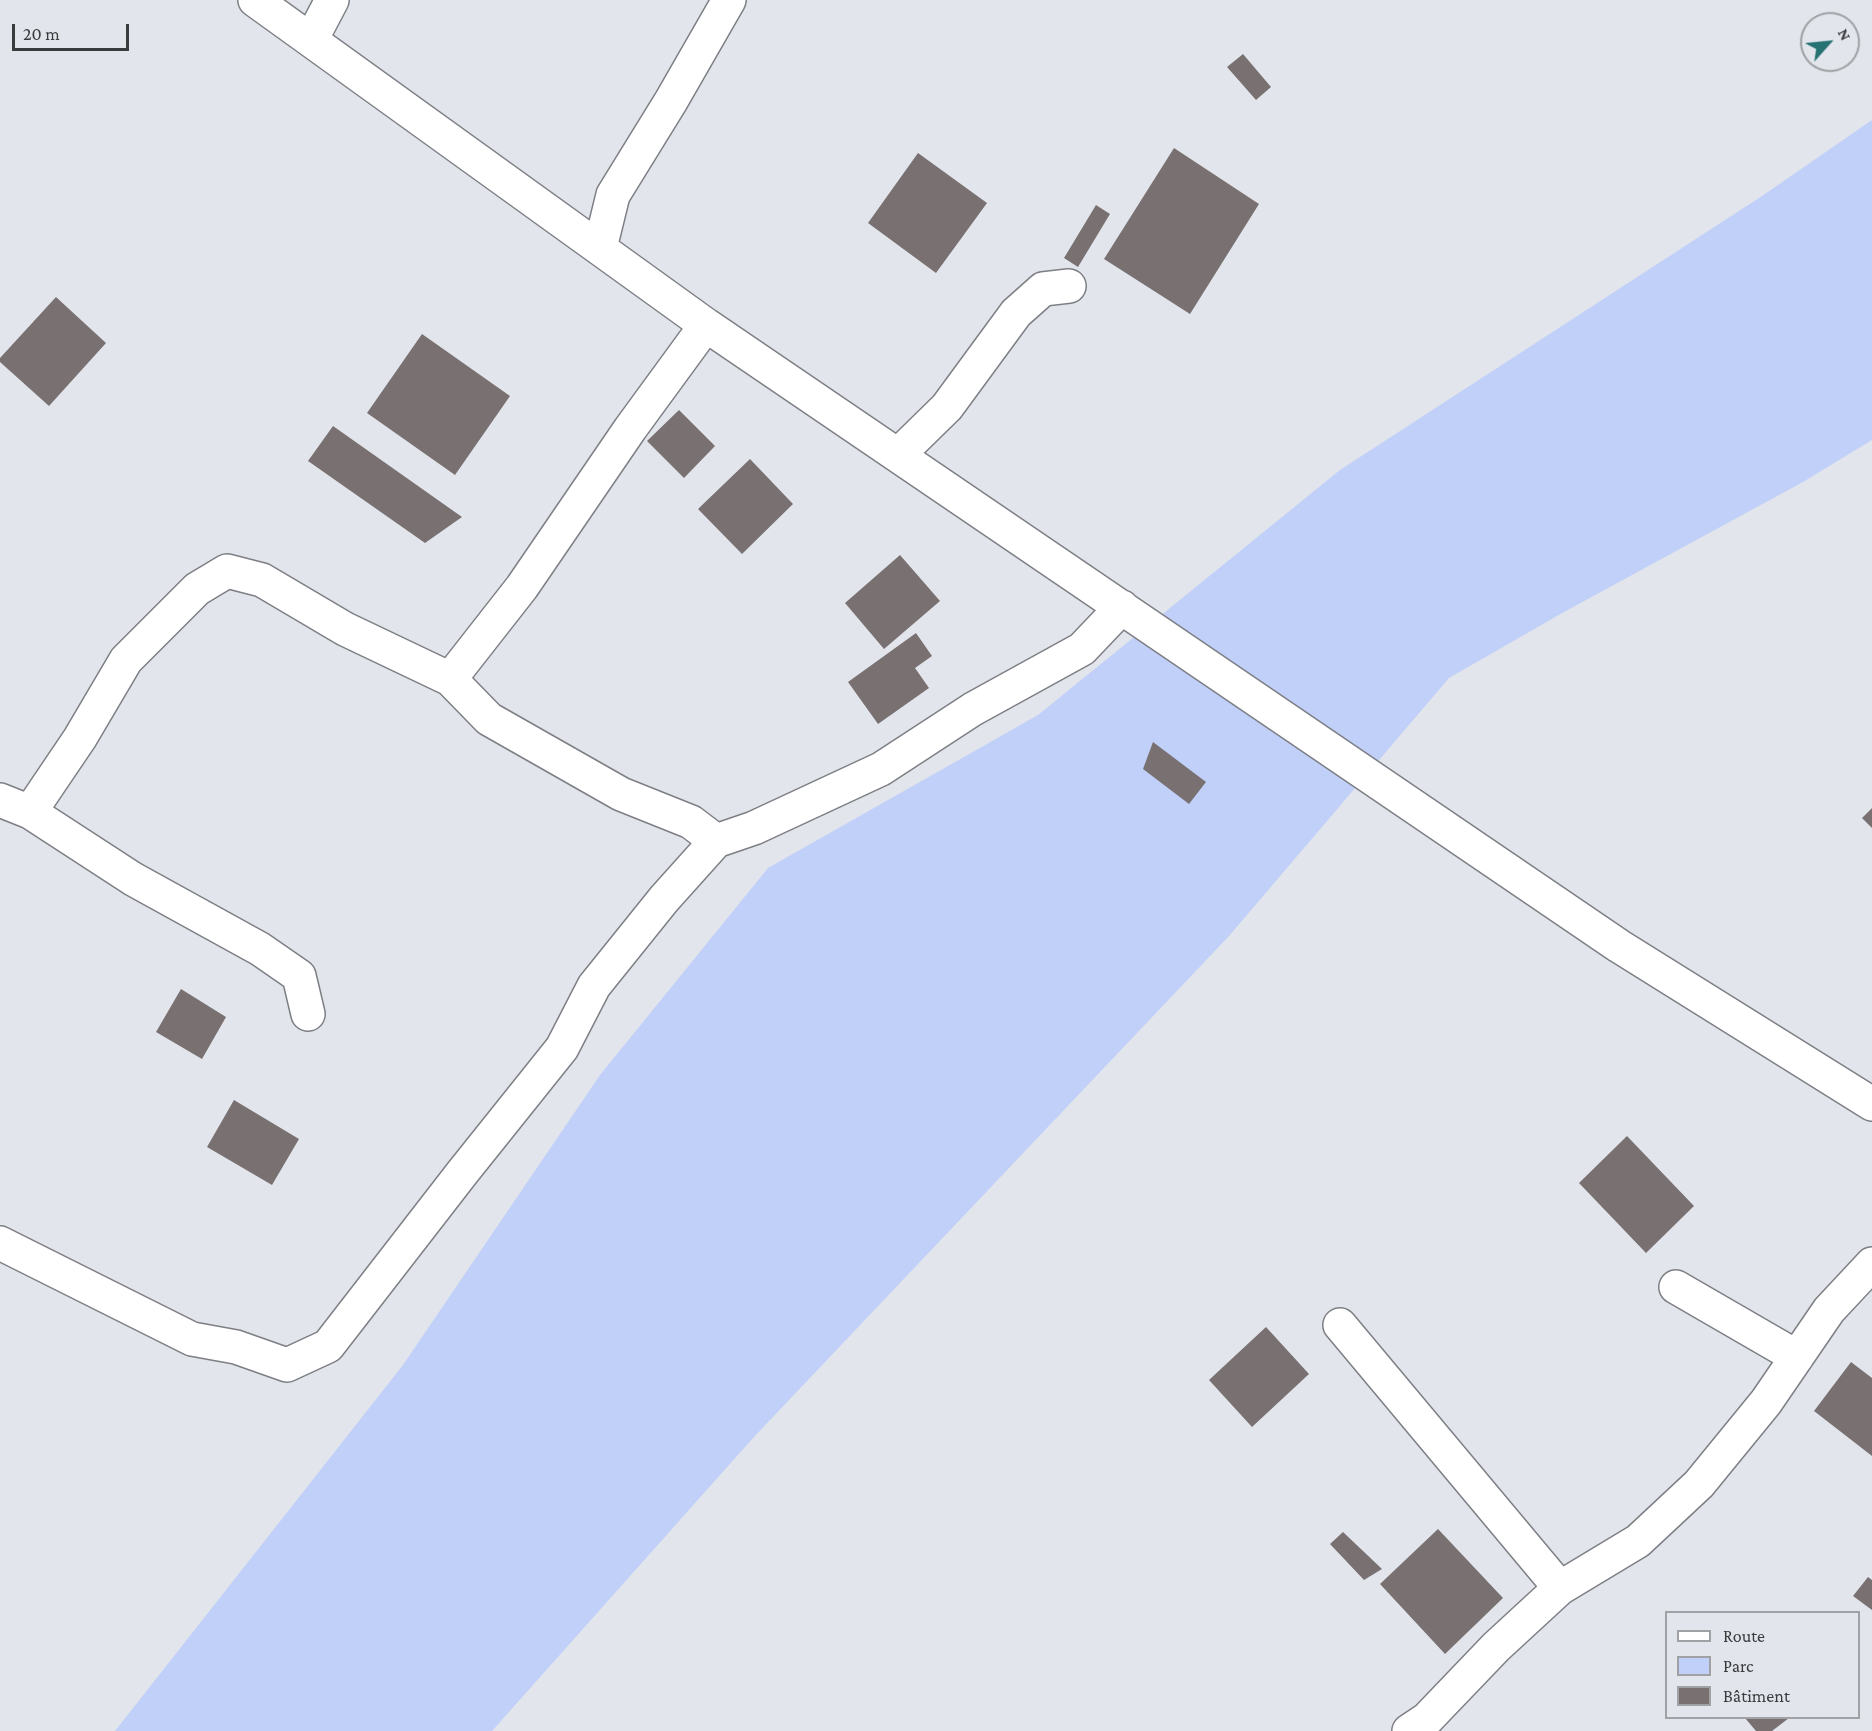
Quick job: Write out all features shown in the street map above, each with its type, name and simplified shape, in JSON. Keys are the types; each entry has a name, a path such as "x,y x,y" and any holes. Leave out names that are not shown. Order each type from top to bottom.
{"street":[{"path":"255,0 706,325 1619,946 1872,1104"},
{"path":"311,40 332,0"},
{"path":"600,248 613,195 729,0"},
{"path":"898,455 947,407 1016,313 1043,289 1069,286"},
{"path":"450,679 522,587 630,429 706,325"},
{"path":"30,812 80,738 126,660 197,590 227,571 262,580 345,629 450,679 489,719 621,794 691,822 716,842"},
{"path":"0,1243 192,1339 236,1347 287,1365 328,1346 562,1048 594,986 664,899 716,842 753,828 881,769 973,709 1082,649 1122,608"},
{"path":"0,800 30,812 133,879 260,949 299,976 308,1014"},
{"path":"1409,1731 1427,1719 1496,1647 1560,1588 1638,1541 1699,1484 1766,1402 1829,1310 1872,1264"},
{"path":"1676,1287 1797,1357"},
{"path":"1340,1325 1560,1588"}],"green space":[{"path":"1872,120 1872,440 1803,482 1564,612 1449,678 1229,936 753,1438 492,1731 115,1731 403,1365 600,1075 768,868 1038,715 1340,470 1762,196"}],"building":[{"path":"1243,54 1271,87 1256,100 1227,67"},
{"path":"1174,148 1259,204 1190,314 1104,259"},
{"path":"918,153 987,203 936,273 868,223"},
{"path":"1096,205 1110,214 1078,267 1064,258"},
{"path":"56,297 106,343 49,406 0,362 0,358"},
{"path":"422,334 510,396 455,475 367,413"},
{"path":"679,410 715,446 684,478 647,441"},
{"path":"333,426 462,517 425,543 308,461"},
{"path":"750,459 793,504 742,554 698,509"},
{"path":"900,555 940,601 884,649 845,603"},
{"path":"916,633 932,656 915,668 929,688 878,724 848,682"},
{"path":"1153,742 1206,782 1189,804 1143,769"},
{"path":"1872,808 1872,828 1862,818"},
{"path":"181,989 226,1017 202,1059 156,1032"},
{"path":"234,1100 299,1139 272,1185 207,1147"},
{"path":"1627,1136 1694,1206 1646,1253 1579,1183"},
{"path":"1266,1327 1309,1374 1252,1427 1209,1380"},
{"path":"1851,1362 1872,1378 1872,1456 1814,1411"},
{"path":"1438,1529 1503,1598 1445,1654 1380,1584"},
{"path":"1343,1532 1382,1569 1364,1580 1330,1544"},
{"path":"1868,1577 1872,1580 1872,1610 1853,1596"},
{"path":"1746,1719 1788,1719 1772,1731 1756,1731"}]}
